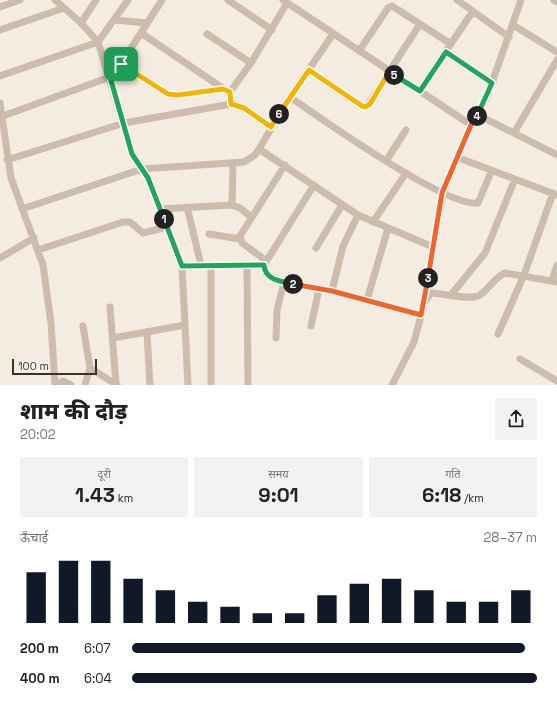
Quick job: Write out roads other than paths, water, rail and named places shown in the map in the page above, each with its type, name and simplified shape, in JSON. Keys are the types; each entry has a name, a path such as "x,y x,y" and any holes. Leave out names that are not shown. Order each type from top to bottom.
{"street":[{"path":"0,7 20,0"},
{"path":"55,0 81,22 98,42 124,123 132,154 150,184 182,266 188,385"},
{"path":"81,22 96,0"},
{"path":"0,76 98,42 128,0"},
{"path":"3,116 110,77 121,64 160,0"},
{"path":"228,0 272,30"},
{"path":"457,0 509,37"},
{"path":"392,385 414,342 422,311 442,193 459,158 471,125 478,115 492,83 521,0"},
{"path":"121,64 168,94 178,95 227,91 251,63 272,30 285,2 471,125"},
{"path":"359,51 390,6 395,7 451,44"},
{"path":"0,30 64,8"},
{"path":"420,91 473,11"},
{"path":"115,20 147,23"},
{"path":"309,70 365,107 370,104 420,24"},
{"path":"513,25 557,52"},
{"path":"141,33 227,91 231,104"},
{"path":"207,34 251,63"},
{"path":"22,209 142,169 233,164 244,162 255,155 290,97 333,34"},
{"path":"446,52 492,83"},
{"path":"514,133 557,60"},
{"path":"290,97 386,161 442,193 478,203 491,172"},
{"path":"0,103 3,116 7,160 11,178 38,250 48,293 56,385 63,381 71,385"},
{"path":"7,160 124,123 231,104 244,108 271,127"},
{"path":"478,115 557,155"},
{"path":"386,161 406,130"},
{"path":"259,149 358,215 433,247"},
{"path":"459,158 491,172 555,194 524,275 498,334"},
{"path":"232,205 233,164"},
{"path":"240,239 241,233 285,165"},
{"path":"373,222 406,173"},
{"path":"451,295 485,253 515,179"},
{"path":"264,265 314,185"},
{"path":"160,209 232,205 240,208 251,217"},
{"path":"316,248 342,205"},
{"path":"187,208 201,265"},
{"path":"332,291 343,246 358,215"},
{"path":"38,250 123,222 130,222 143,233 167,227"},
{"path":"367,300 388,228"},
{"path":"209,234 240,239 264,259 266,274 284,282 422,311"},
{"path":"0,258 34,238"},
{"path":"211,265 211,385"},
{"path":"246,265 248,385"},
{"path":"182,266 264,265"},
{"path":"422,311 431,293 473,298 481,295 500,275 505,273 554,281 557,266"},
{"path":"276,338 278,310 284,282"},
{"path":"311,326 319,289"},
{"path":"110,307 117,385"},
{"path":"113,338 185,325"},
{"path":"83,326 90,368 85,385"},
{"path":"147,332 150,385"},
{"path":"520,359 557,381"},
{"path":"90,368 117,385"}]}
